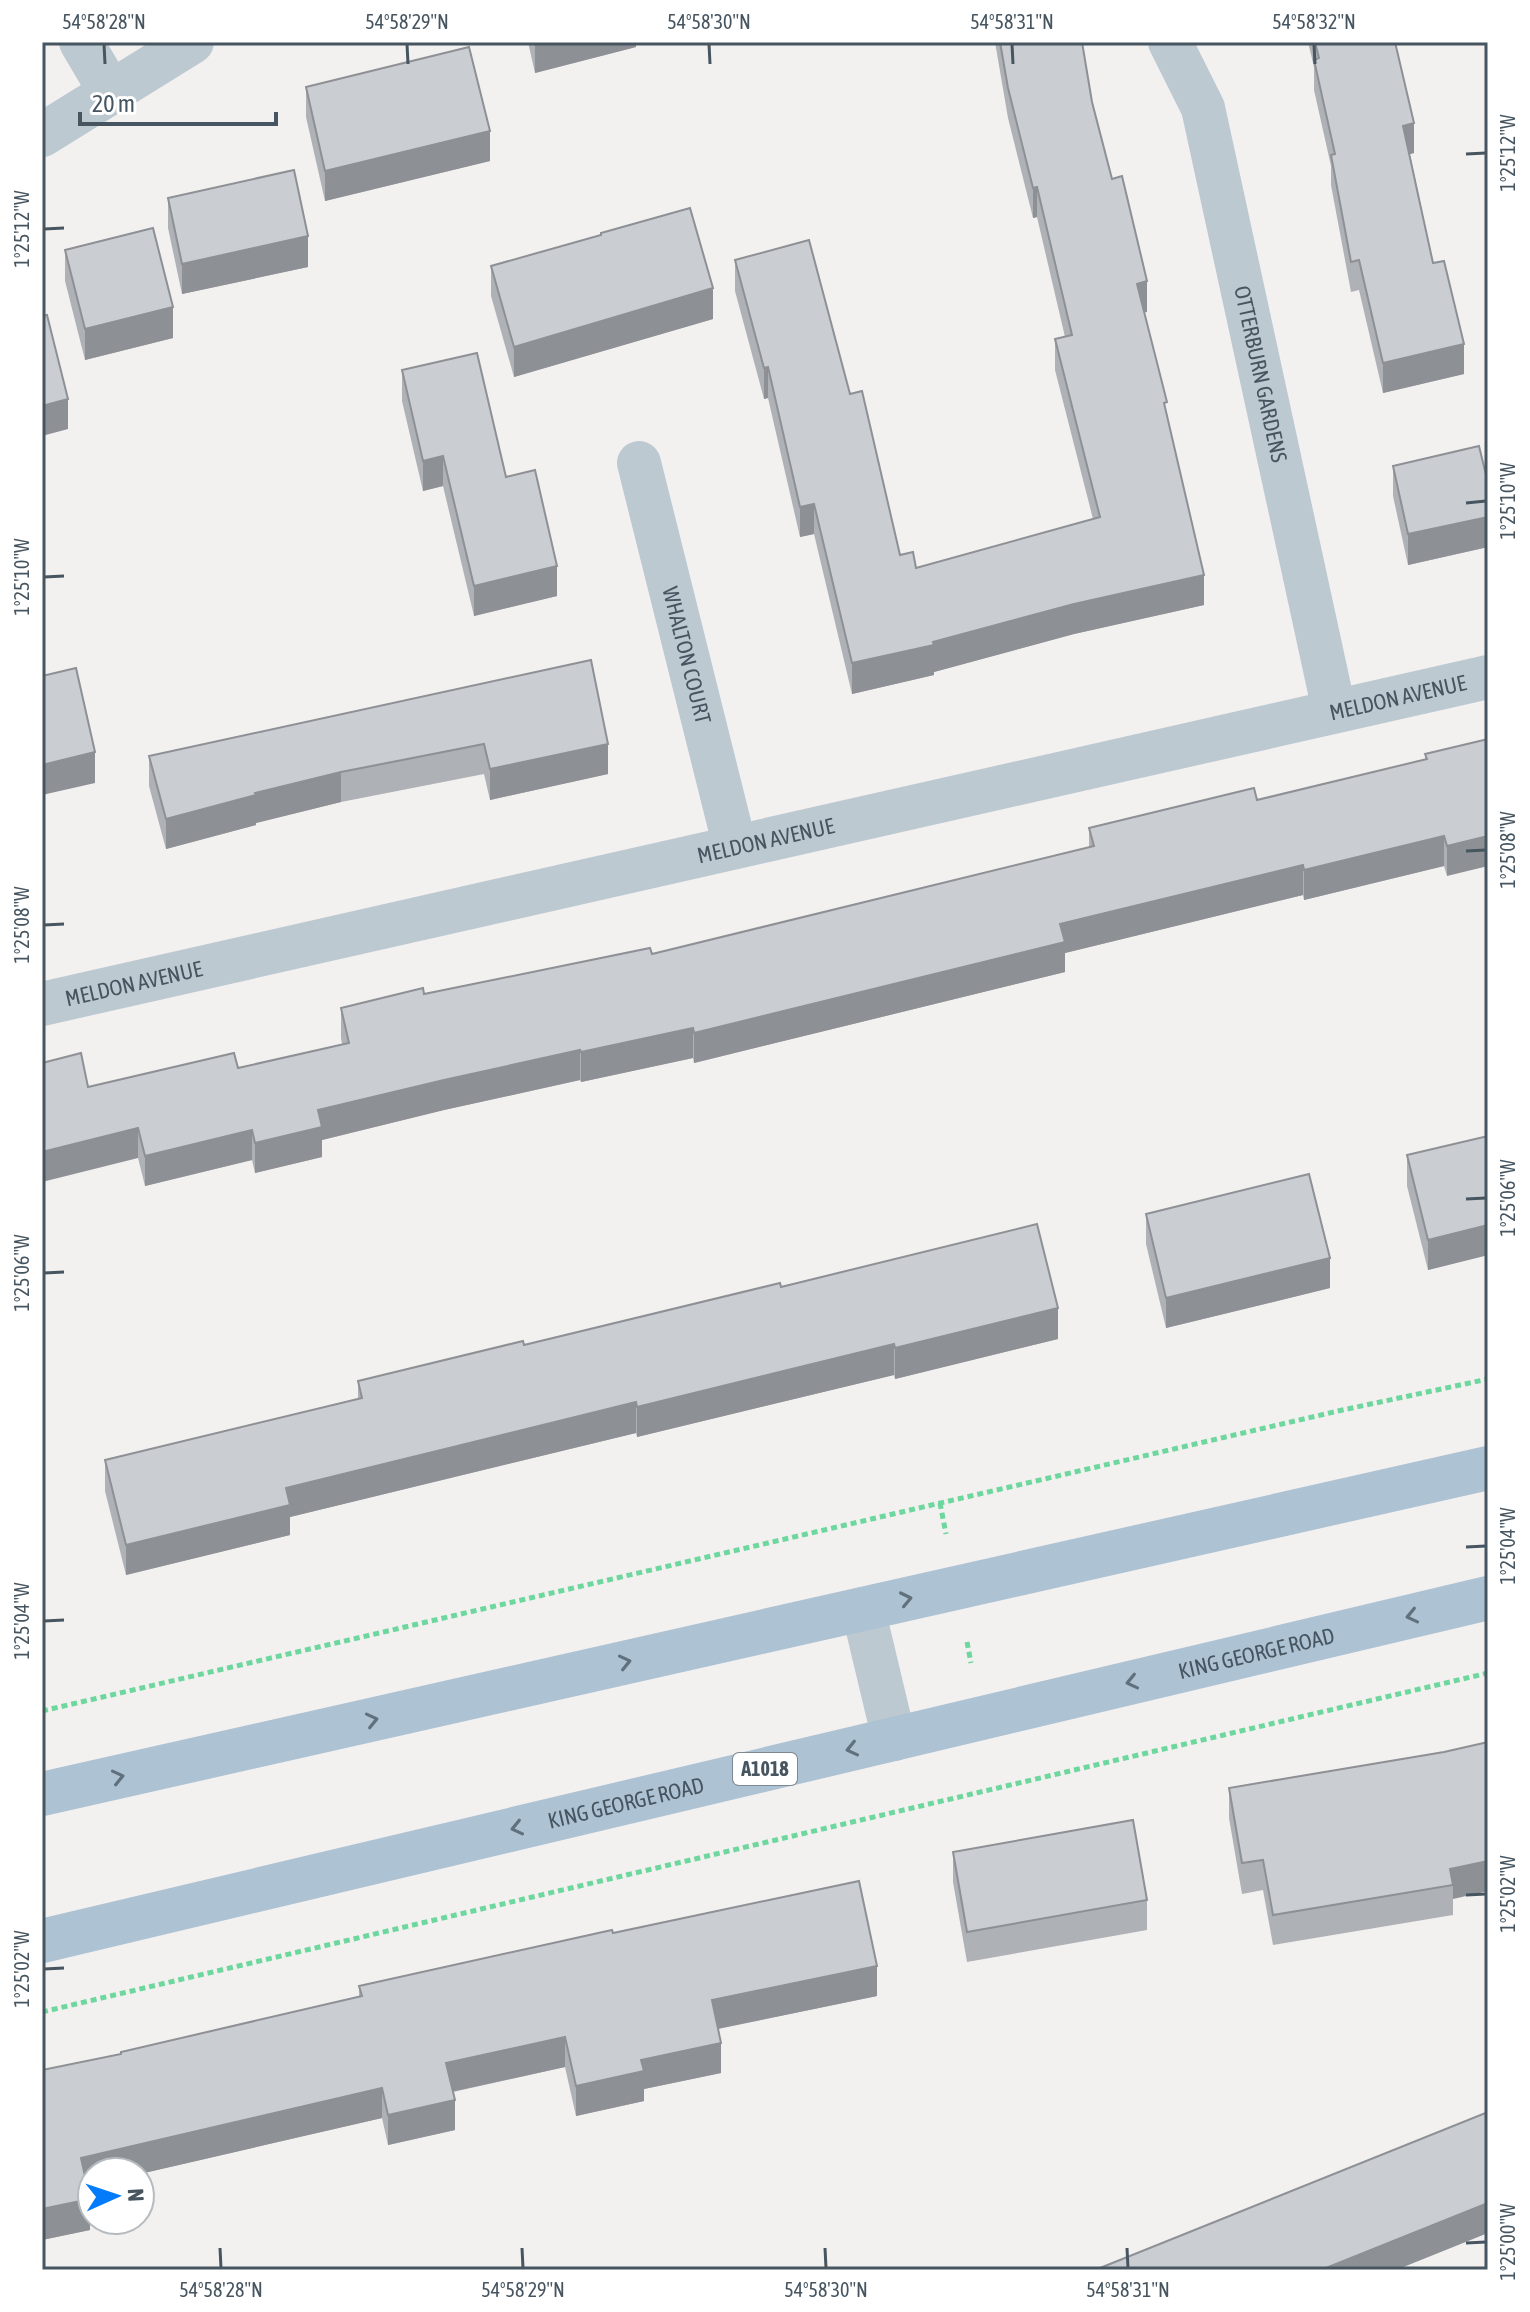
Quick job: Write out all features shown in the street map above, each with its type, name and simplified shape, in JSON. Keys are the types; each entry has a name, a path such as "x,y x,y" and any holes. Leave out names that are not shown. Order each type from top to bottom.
{"main road":[{"path":"42,1794 1488,1468"},
{"name":"KING GEORGE ROAD","path":"42,1941 1488,1598"}],"street":[{"path":"81,42 110,91"},
{"path":"42,135 192,42"},
{"name":"OTTERBURN GARDENS","path":"1170,42 1203,108 1334,710"},
{"name":"WHALTON COURT","path":"639,463 735,847"},
{"name":"MELDON AVENUE","path":"42,1004 1488,677"},
{"path":"863,1609 894,1739"}],"path":[{"path":"42,1711 1488,1379"},
{"path":"42,2012 1488,1673"}],"building":[{"path":"1000,42 1082,42 1092,102 1112,179 1122,176 1147,281 1137,284 1167,402 1164,403 1204,575 1074,604 933,642 934,645 852,663 814,504 800,507 768,367 764,368 735,260 809,240 850,394 862,391 900,555 913,552 916,568 1100,517 1055,339 1072,335 1037,187 1033,188 1008,88"},
{"path":"1315,42 1395,42 1414,123 1403,126 1433,263 1444,261 1464,344 1383,363 1359,260 1351,262 1331,155 1335,154 1314,60 1319,58"},
{"path":"469,47 490,131 325,171 306,87"},
{"path":"294,170 308,236 182,264 168,198"},
{"path":"690,208 713,288 514,347 491,266"},
{"path":"153,228 173,307 85,329 65,250"},
{"path":"47,315 68,399 42,406 42,316"},
{"path":"477,353 506,477 535,470 557,566 474,586 443,456 423,461 402,370"},
{"path":"1479,446 1488,483 1488,517 1408,534 1393,466"},
{"path":"591,660 608,744 490,769 484,744 341,772 166,819 149,756"},
{"path":"76,668 95,752 42,765 42,676"},
{"path":"1488,739 1488,836 1447,846 1444,836 1304,870 1303,865 1060,924 1065,942 694,1033 693,1028 580,1050 318,1110 322,1127 255,1143 252,1130 145,1156 138,1128 42,1152 42,1063 81,1053 88,1087 234,1053 238,1068 349,1043 341,1008 423,988 424,994 650,948 652,954 1094,846 1089,828 1254,788 1257,800 1427,759 1425,754"},
{"path":"1488,1136 1488,1225 1428,1240 1407,1155"},
{"path":"1309,1174 1330,1258 1166,1298 1146,1214"},
{"path":"1037,1224 1058,1308 895,1348 894,1344 637,1407 636,1402 286,1488 290,1505 126,1545 105,1460 362,1398 358,1381 523,1341 524,1345 780,1283 781,1287"},
{"path":"1488,1742 1488,1861 1450,1869 1453,1885 1273,1915 1263,1860 1242,1863 1229,1788"},
{"path":"1133,1820 1147,1900 967,1932 953,1852"},
{"path":"859,1881 877,1966 712,2000 721,2043 641,2060 644,2071 576,2086 565,2037 446,2063 455,2100 388,2115 382,2088 90,2156 76,2156 76,2202 42,2209 42,2070 362,1996 359,1986 612,1930 613,1933"},
{"path":"1488,2112 1488,2203 1321,2270 1095,2270"}]}
